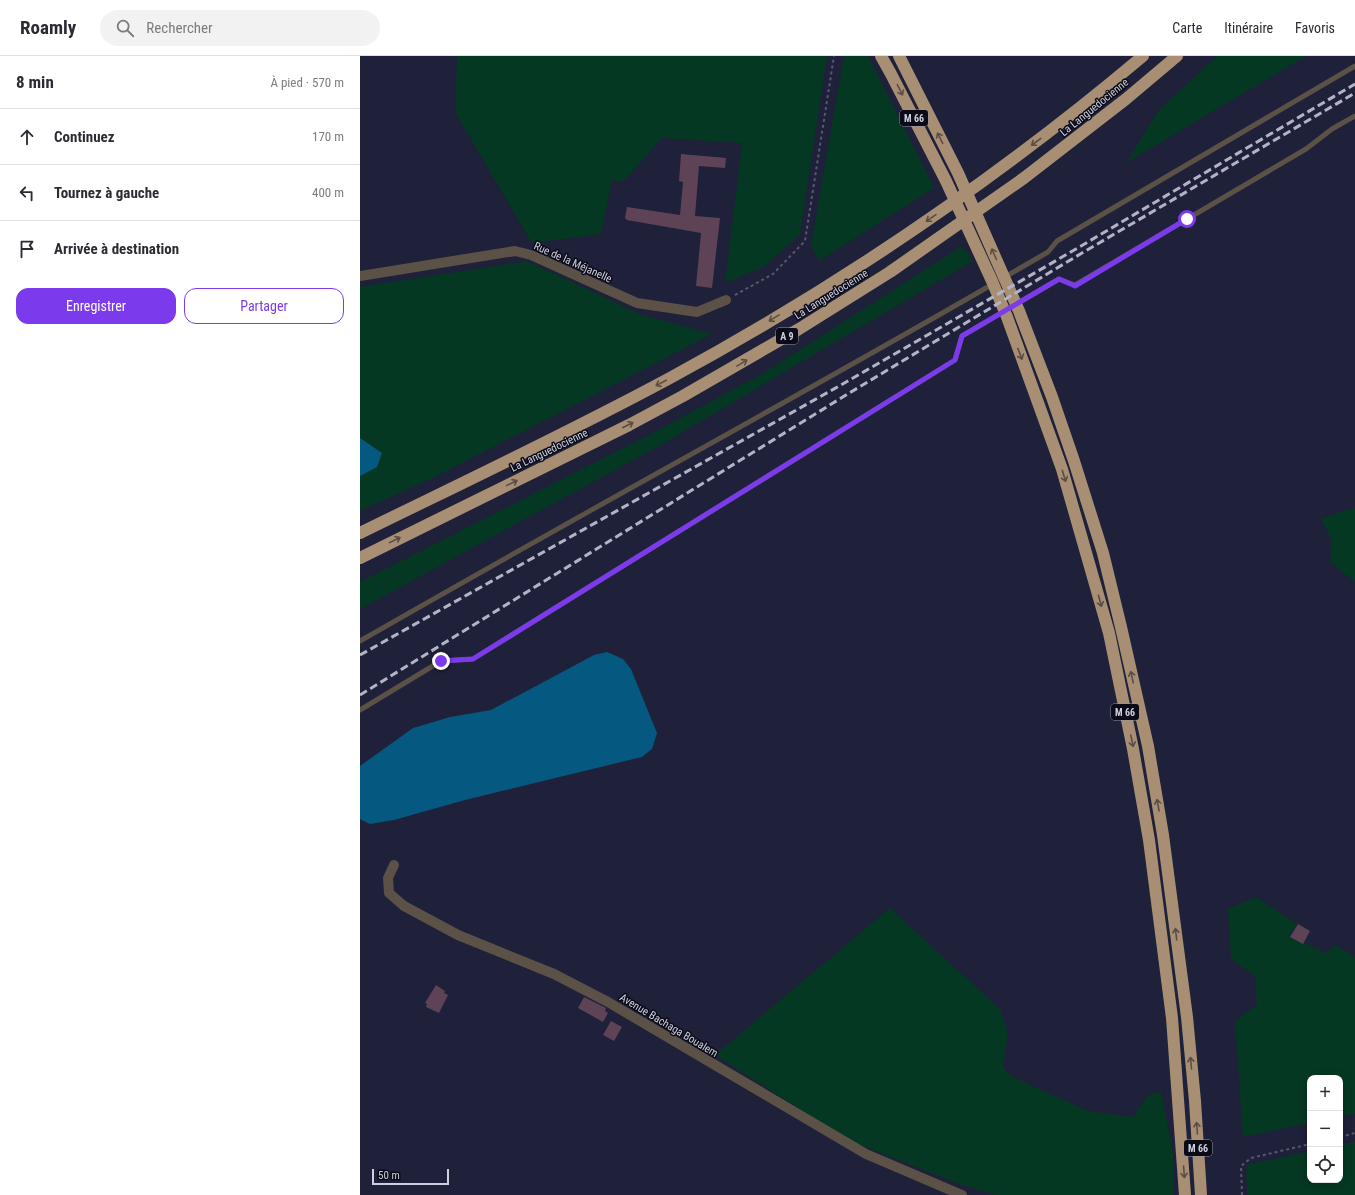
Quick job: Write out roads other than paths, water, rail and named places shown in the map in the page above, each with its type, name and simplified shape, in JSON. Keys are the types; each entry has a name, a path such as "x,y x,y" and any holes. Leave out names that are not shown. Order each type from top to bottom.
{"highway":[{"name":"M 66","path":"881,56 946,181 1007,317 1062,469 1109,633 1133,749 1149,840 1172,1018 1185,1195"},
{"name":"M 66","path":"898,56 958,173 1019,311 1044,373 1103,553 1148,746 1163,835 1187,1017 1195,1102 1201,1195"},
{"name":"La Languedocienne","path":"360,533 618,406 725,347 788,310 878,253 994,173 1041,138 1143,56"},
{"name":"La Languedocienne","path":"360,558 629,425 690,392 805,325 890,272 1011,187 1068,144 1177,56"}],"street":[{"name":"Rue de la Méjanelle","path":"360,276 515,251 531,255 638,303 697,312 726,300"},
{"name":"Avenue Bachaga Boualem","path":"394,865 388,878 389,894 404,906 458,935 554,974 608,1002 866,1154 962,1195"}],"lane":[{"path":"360,641 1035,260 1048,252 1057,241 1355,66"},
{"path":"360,710 441,661 473,659 955,360 962,336 1059,279 1075,286 1306,149 1332,129 1355,116"}],"water":[{"path":"360,438 382,453 377,467 360,476"},
{"path":"607,652 623,659 631,669 657,733 652,749 642,757 465,800 394,820 370,824 360,819 360,766 413,728 450,717 491,710 594,655"}],"railway":[{"path":"360,655 841,385 1076,249 1355,84"},
{"path":"360,695 846,395 1082,253 1355,93"}]}
